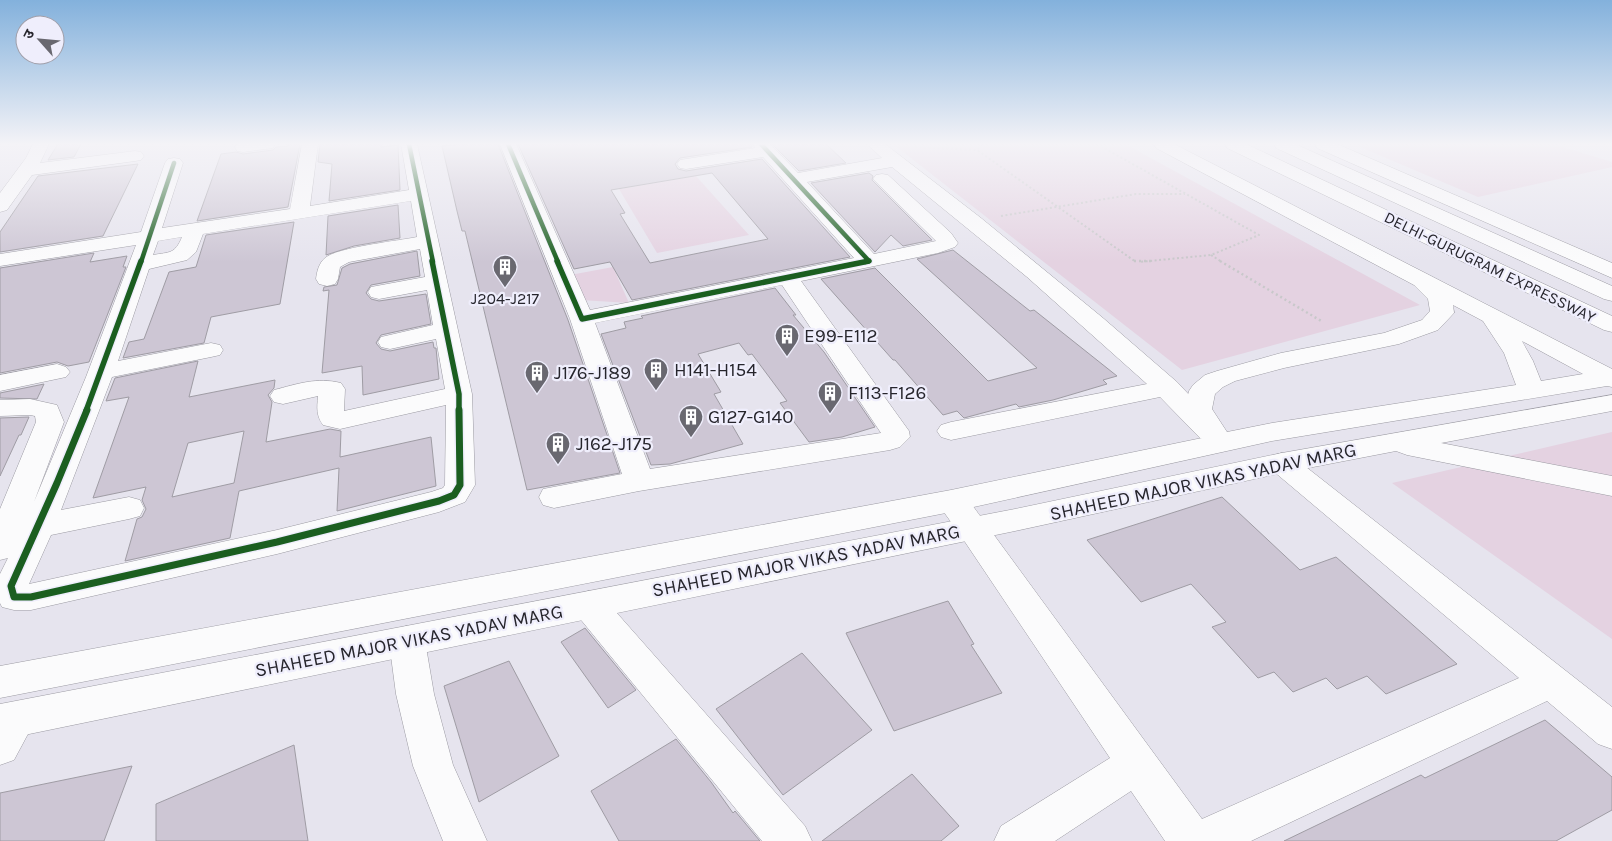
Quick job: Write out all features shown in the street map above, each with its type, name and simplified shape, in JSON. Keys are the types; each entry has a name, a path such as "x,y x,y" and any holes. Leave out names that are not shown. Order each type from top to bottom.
{"main road":[{"path":"0,206 16,183"},
{"path":"167,183 150,237 100,372 39,526 11,586 14,597 31,597 278,542 439,501 454,495 460,485 459,394 418,183"},
{"path":"299,183 290,215 279,232 291,233 310,229 319,224 320,210"},
{"path":"525,183 582,319 639,481"},
{"path":"798,183 869,261"},
{"path":"582,319 938,247 948,243 901,183"},
{"path":"917,183 973,221 1168,388 1219,442"},
{"path":"1237,183 1485,313 1611,384"},
{"name":"DELHI-GURUGRAM EXPRESSWAY","path":"1315,183 1612,325"},
{"name":"DELHI-GURUGRAM EXPRESSWAY","path":"1368,183 1612,294"},
{"path":"1412,183 1612,271"},
{"path":"0,260 420,194"},
{"path":"1486,216 1612,250"},
{"path":"139,265 180,256 186,252 195,230"},
{"path":"326,279 328,267 343,257 429,241"},
{"path":"554,497 639,481 890,441 896,437 895,431 788,278"},
{"path":"1219,442 1198,409 1202,391 1214,381 1274,363 1390,339 1430,325 1442,313 1443,304 1421,279"},
{"path":"379,292 437,282"},
{"path":"1485,313 1514,345 1525,368 1530,390"},
{"path":"390,342 446,330"},
{"path":"100,372 211,350"},
{"path":"0,383 57,372"},
{"name":"SHAHEED MAJOR VIKAS YADAV MARG","path":"5,729 407,641 589,605 961,514 1219,442 1530,390 1611,384"},
{"name":"SHAHEED MAJOR VIKAS YADAV MARG","path":"0,682 961,514 1282,463 1568,412 1611,384"},
{"path":"952,431 1168,388"},
{"path":"283,396 314,389 332,389 330,414 333,419 340,420 459,394"},
{"path":"0,408 30,407 46,411 50,422 0,548"},
{"path":"1568,412 1612,412"},
{"path":"1392,443 1612,486"},
{"path":"1282,463 1612,732"},
{"path":"39,526 129,508"},
{"path":"961,514 1191,841"},
{"path":"589,605 790,841"},
{"path":"407,641 416,694 433,766 465,841"},
{"path":"1204,841 1549,682"},
{"path":"1016,841 1137,764"}],"path":[{"path":"1026,183 1136,262 1211,255 1259,235 1167,183"},
{"path":"973,221 1136,194 1186,194"},
{"path":"1211,255 1323,322"}],"shaded area":[{"path":"653,183 703,183 749,235 657,253 619,189"},
{"path":"943,183 1197,183 1420,305 1182,370"},
{"path":"1446,183 1539,183 1478,197"},
{"path":"613,267 629,303 581,300 570,275"},
{"path":"1612,432 1612,639 1392,483"}],"building":[{"path":"33,183 129,183 103,236 0,252 0,232"},
{"path":"211,183 293,183 288,207 197,221"},
{"path":"330,183 400,183 400,190 329,201"},
{"path":"451,183 514,183 568,320 620,473 527,490 465,231 462,231"},
{"path":"536,183 651,183 611,190 625,213 620,214 650,263 768,239 721,183 784,183 850,257 632,300 610,262 574,269"},
{"path":"811,183 875,183 932,240 903,246 891,235 875,252"},
{"path":"398,205 400,238 354,246 326,255 328,216"},
{"path":"294,222 280,304 211,317 204,343 123,358 129,342 144,339 169,272 196,267 206,235"},
{"path":"953,250 1030,311 1034,310 1117,376 1103,380 1107,384 1053,400 1019,407 1016,404 964,418 957,411 943,415 821,279 875,268 988,381 1037,368 917,259"},
{"path":"417,251 420,276 371,285 366,293 371,299 379,301 426,294 431,324 381,335 376,343 381,349 390,351 433,342 434,348 436,348 439,379 363,395 362,366 322,373 329,290 323,291 324,287 337,285 342,268 350,264"},
{"path":"94,253 90,262 127,256 123,267 126,267 89,362 68,366 57,362 0,373 0,268"},
{"path":"775,288 796,315 793,315 824,352 875,427 842,437 809,442 780,403 787,401 752,354 748,355 739,343 698,354 721,392 714,394 743,444 670,464 651,465 601,334 626,328 624,322 643,318 641,316"},
{"path":"198,361 189,397 275,380 274,388 268,395 272,402 266,442 330,429 341,431 340,457 431,437 436,486 337,511 339,468 239,491 230,538 125,561 137,519 142,517 146,509 142,500 146,487 93,498 129,397 106,401 115,378","holes":["244,431 234,483 172,497 188,443"]},
{"path":"44,384 37,399 0,398 0,393"},
{"path":"29,417 21,435 19,435 0,476 0,418"},
{"path":"1222,497 1300,570 1336,557 1457,664 1386,694 1367,676 1337,689 1326,678 1293,692 1274,672 1258,678 1212,627 1226,622 1191,584 1141,602 1087,540"},
{"path":"948,601 974,644 971,645 1002,693 894,731 846,633"},
{"path":"585,628 636,690 608,708 561,642"},
{"path":"802,653 872,730 783,795 716,709"},
{"path":"509,661 559,756 479,802 444,686"},
{"path":"1545,720 1612,777 1612,810 1556,841 1284,841 1421,775 1425,778"},
{"path":"676,739 733,813 735,811 760,841 619,841 591,791"},
{"path":"294,745 308,841 156,841 156,804"},
{"path":"132,766 104,841 0,841 0,793"},
{"path":"912,774 959,826 941,841 822,841"}],"cycle path":[{"path":"167,183 119,324 79,430 35,535 11,586 14,597 31,597 277,542 439,501 454,495 460,485 459,394 417,183"},
{"path":"525,183 582,319 869,261 797,183"}],"place":[{"name":"J204-J217","path":"505,288"},
{"name":"E99-E112","path":"787,357"},
{"name":"H141-H154","path":"656,391"},
{"name":"J176-J189","path":"537,394"},
{"name":"F113-F126","path":"830,414"},
{"name":"G127-G140","path":"691,438"},
{"name":"J162-J175","path":"558,465"}]}
